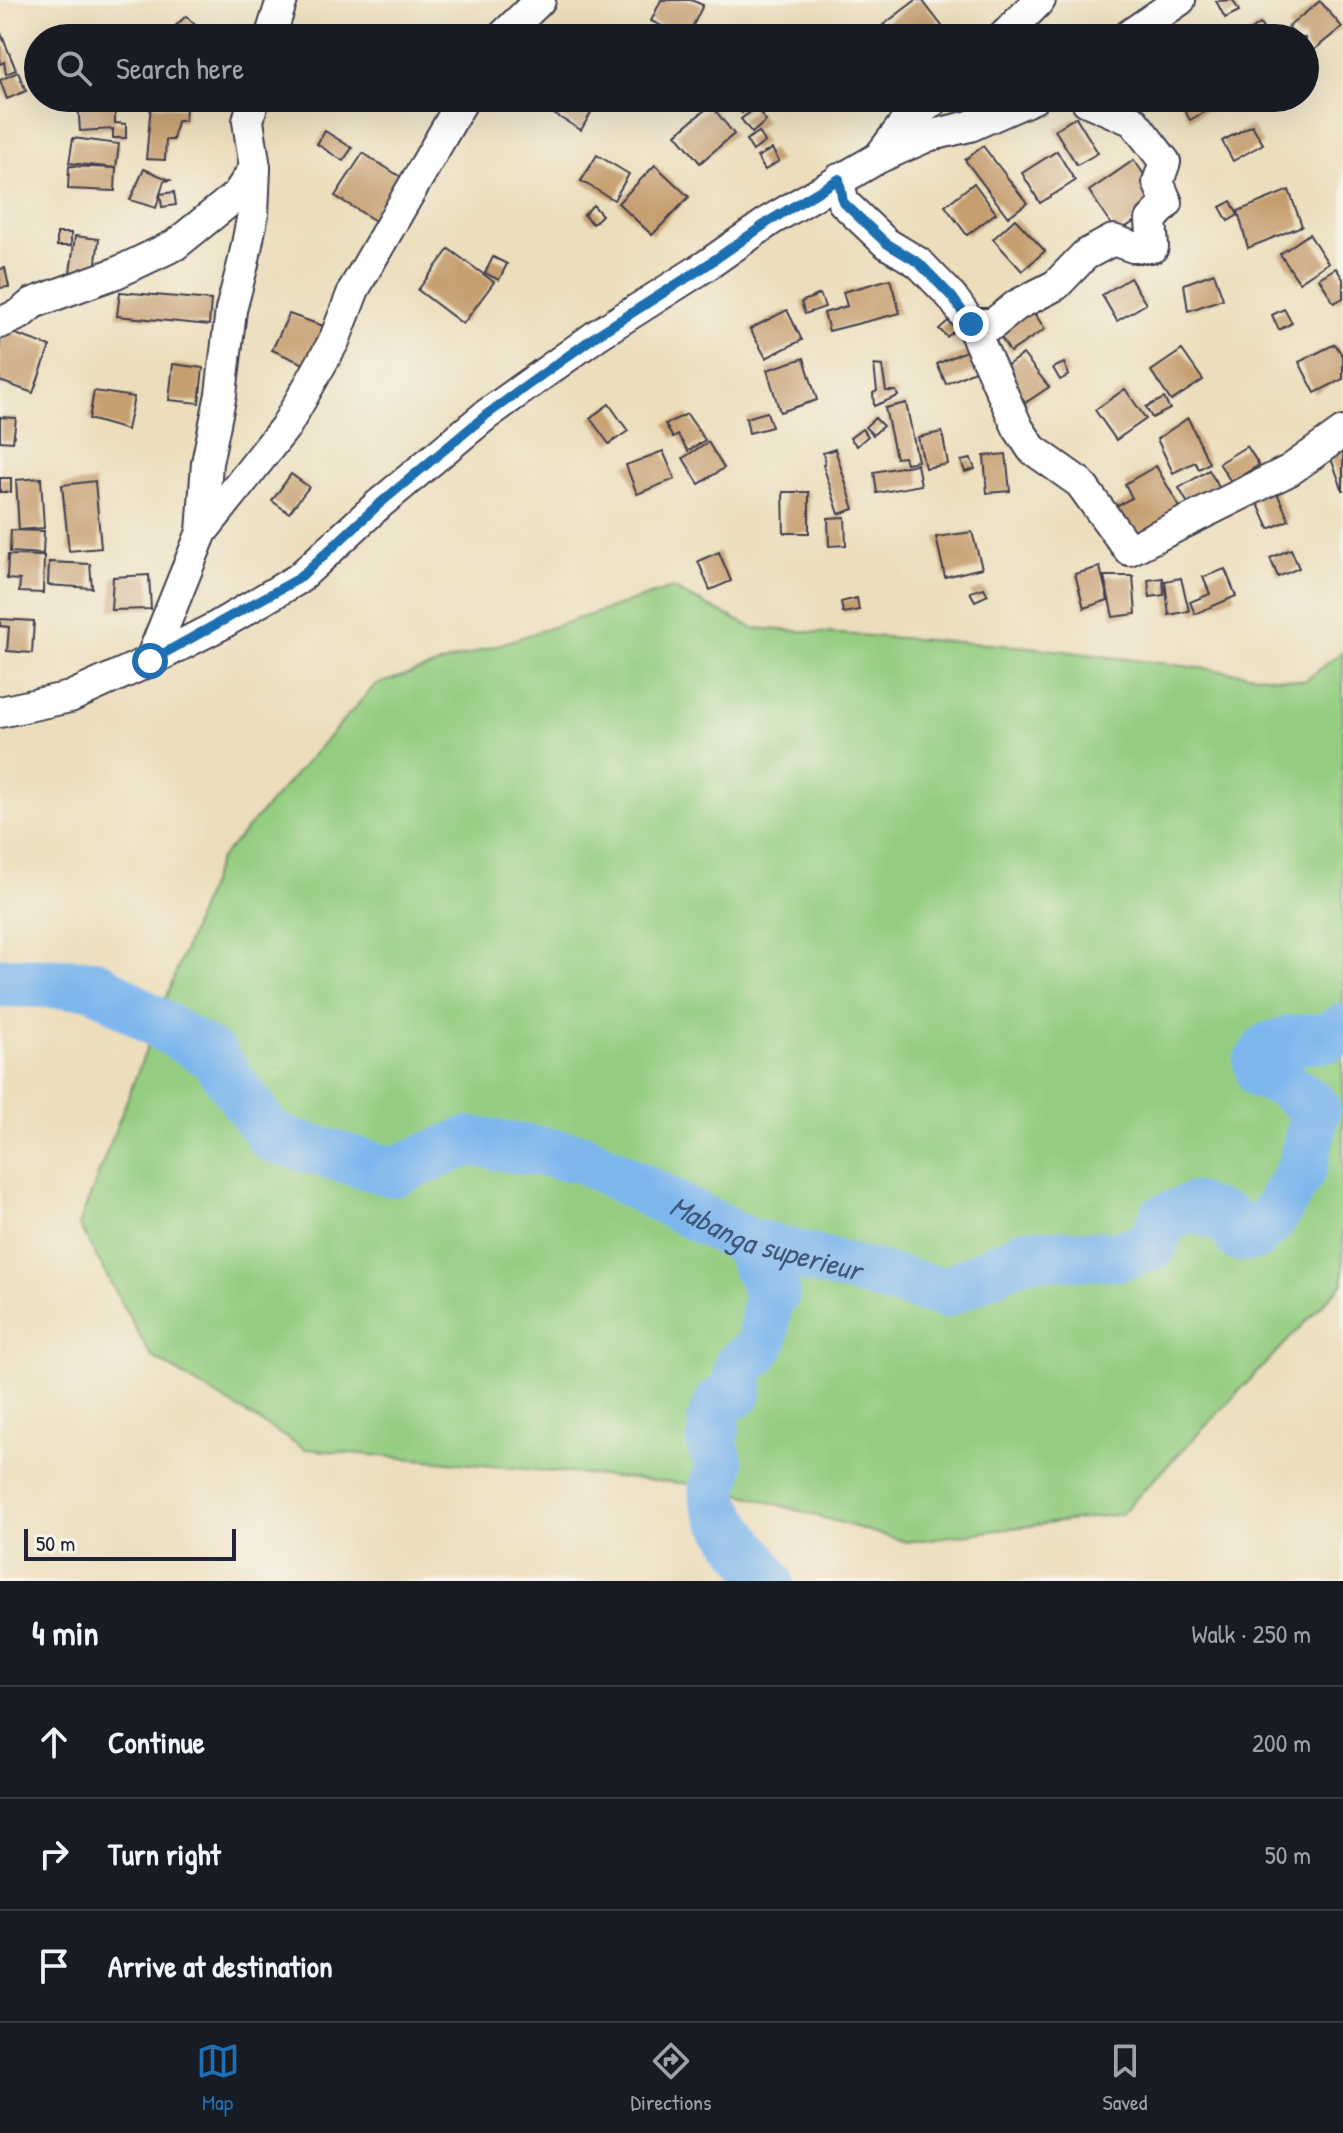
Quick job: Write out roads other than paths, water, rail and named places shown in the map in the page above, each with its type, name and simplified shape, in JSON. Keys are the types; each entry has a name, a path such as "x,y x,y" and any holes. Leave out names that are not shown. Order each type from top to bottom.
{"street":[{"path":"274,24 282,0"},
{"path":"515,24 540,0"},
{"path":"1016,24 1040,0"},
{"path":"1145,24 1180,0"},
{"path":"202,532 207,463 221,394 231,310 253,214 255,168 248,121 250,112"},
{"path":"150,661 202,532 286,426 334,341 354,289 456,112"},
{"path":"878,158 904,124 919,112"},
{"path":"0,712 70,697 150,661 298,579 378,505 486,415 597,335 839,179 928,136 970,126 1002,112"},
{"path":"971,324 993,324 1017,305 1056,285 1085,255 1113,240 1133,247 1153,247 1151,220 1167,203 1158,182 1165,162 1133,121 1112,112"},
{"path":"0,323 20,314 33,303 116,273 175,245 237,195 255,168"},
{"path":"839,179 843,202 886,243 919,263 952,297 971,324 1018,428 1032,449 1080,483 1129,550 1290,470 1343,432"}],"waterway":[{"name":"Mabanga superieur","path":"0,982 94,984 214,1057 272,1138 393,1172 469,1141 582,1158 746,1242 945,1293 1026,1254 1118,1256 1152,1246 1163,1219 1194,1207 1230,1220 1240,1237 1254,1236 1271,1220 1303,1166 1316,1108 1282,1082 1262,1075 1258,1063 1269,1047 1291,1040 1326,1038 1343,1029"},
{"path":"746,1242 761,1275 774,1287 775,1293 767,1299 763,1341 755,1353 739,1365 737,1393 720,1402 712,1420 715,1430 711,1443 719,1467 713,1493 723,1517 769,1581"}]}
